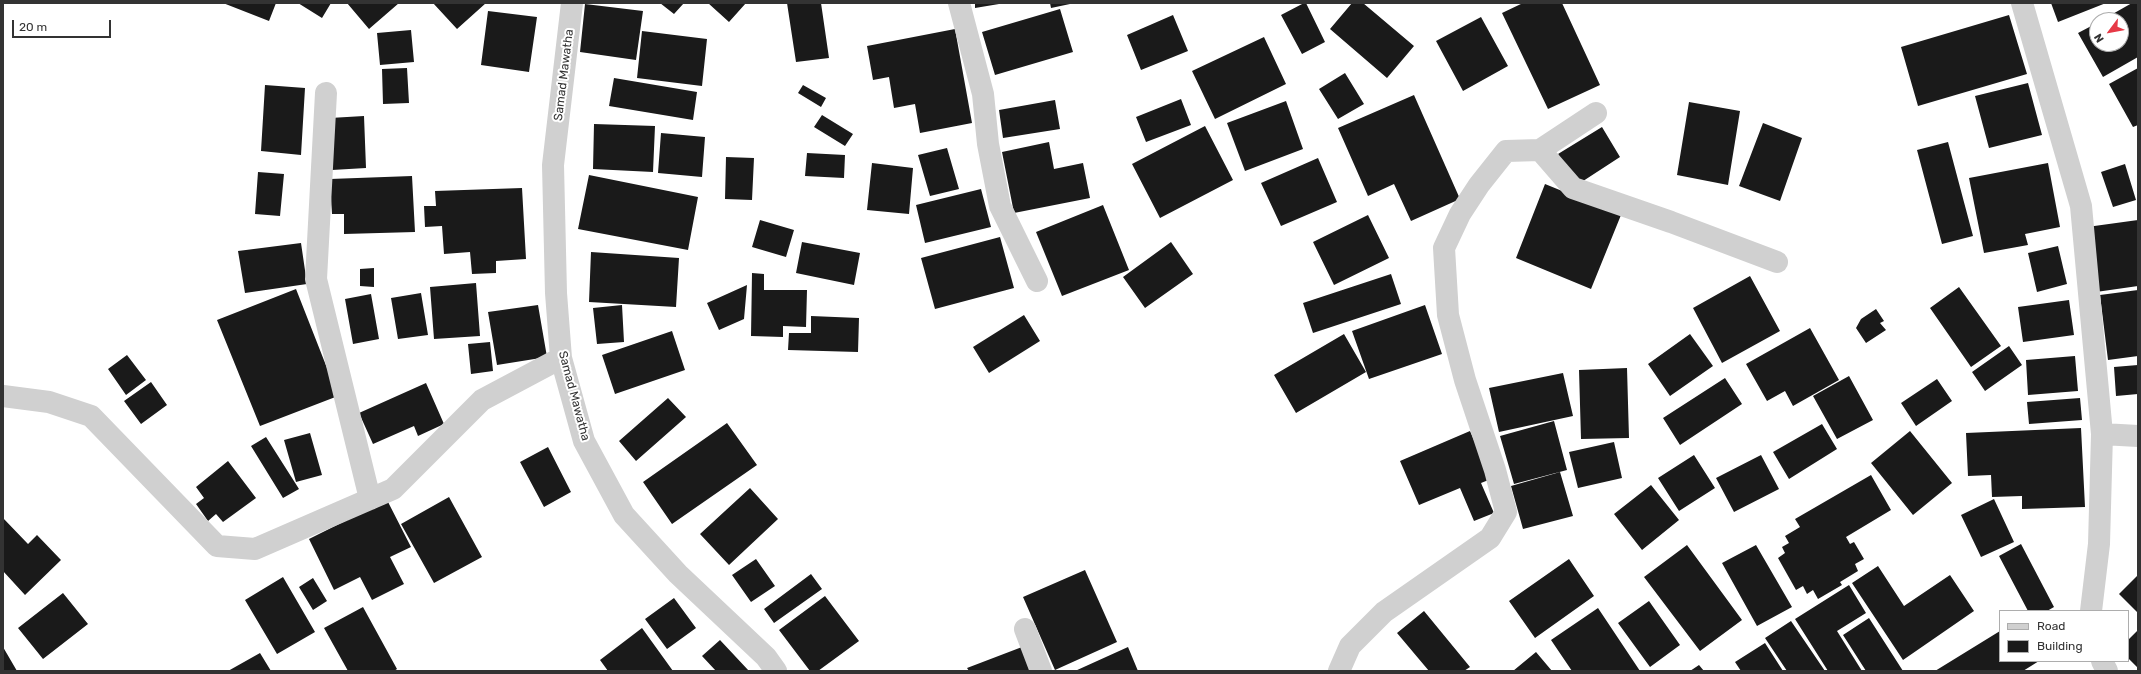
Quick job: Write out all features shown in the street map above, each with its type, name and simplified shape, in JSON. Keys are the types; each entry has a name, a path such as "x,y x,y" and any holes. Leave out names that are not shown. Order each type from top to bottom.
{"street":[{"name":"Samad Mawatha","path":"572,3 553,165 556,292 561,358 584,441 624,515 678,574 766,657 776,671"},
{"path":"959,3 983,94 988,144 1000,206 1037,281"},
{"path":"2022,3 2081,206 2102,434 2098,544 2090,610"},
{"path":"326,93 316,279 370,499"},
{"path":"1339,671 1350,646 1384,612 1490,538 1506,512 1495,470 1465,380 1448,316 1444,248 1460,214 1475,190 1506,151 1540,150 1596,113"},
{"path":"1540,150 1573,188 1671,222 1777,262"},
{"path":"3,396 50,402 91,416 217,546 255,549 393,489 482,400 561,358"},
{"path":"2102,434 2138,436"},
{"path":"1025,629 1041,671"},
{"path":"2103,662 2108,671"}],"building":[{"path":"223,3 276,3 269,21"},
{"path":"298,3 331,3 322,18"},
{"path":"347,3 399,3 369,29"},
{"path":"433,3 486,3 457,29"},
{"path":"660,3 684,3 674,14"},
{"path":"708,3 746,3 729,22"},
{"path":"787,3 821,3 829,58 796,62"},
{"path":"975,3 999,3 999,4 975,8"},
{"path":"1050,3 1070,3 1070,4 1051,8"},
{"path":"1306,3 1325,42 1302,54 1281,15"},
{"path":"1352,3 1363,3 1414,46 1387,78 1330,29"},
{"path":"1523,3 1562,3 1600,85 1548,109 1502,13"},
{"path":"2051,3 2106,3 2058,22"},
{"path":"2132,3 2138,3 2138,57 2103,77 2078,33 2089,27 2089,52 2129,52 2129,12 2116,12"},
{"path":"585,4 643,11 636,60 580,52"},
{"path":"1060,9 1073,52 995,75 982,32"},
{"path":"488,11 537,17 529,72 481,65"},
{"path":"1173,15 1188,51 1141,70 1127,35"},
{"path":"2009,15 2027,74 1918,106 1901,47"},
{"path":"1481,17 1508,66 1463,91 1436,41"},
{"path":"955,29 972,123 920,133 915,104 894,108 889,77 873,80 867,46"},
{"path":"411,30 414,62 380,65 377,33"},
{"path":"642,31 707,39 702,86 637,78"},
{"path":"1264,37 1286,84 1215,119 1192,71"},
{"path":"407,68 409,103 383,104 382,69"},
{"path":"2138,68 2138,125 2133,127 2109,84"},
{"path":"1345,73 1364,104 1338,119 1319,89"},
{"path":"614,78 697,92 693,120 609,106"},
{"path":"2028,83 2042,135 1989,148 1975,96"},
{"path":"265,85 305,88 301,155 261,151"},
{"path":"803,85 826,98 821,107 798,93"},
{"path":"1414,95 1460,199 1411,221 1394,184 1368,196 1338,128"},
{"path":"1181,99 1191,125 1146,142 1136,117"},
{"path":"1055,100 1060,129 1003,138 999,110"},
{"path":"1286,101 1303,149 1245,171 1227,123"},
{"path":"1689,102 1740,111 1728,185 1677,175"},
{"path":"822,115 853,134 845,146 814,127"},
{"path":"364,116 366,168 332,170 330,118"},
{"path":"1763,123 1802,138 1780,201 1739,186"},
{"path":"594,124 655,126 653,172 593,169"},
{"path":"1205,126 1233,180 1160,218 1132,164"},
{"path":"1602,127 1620,157 1577,185 1558,154"},
{"path":"661,133 705,137 702,177 658,173"},
{"path":"1049,142 1054,169 1083,163 1090,198 1014,213 1002,152"},
{"path":"1948,142 1973,236 1942,244 1917,150"},
{"path":"947,148 959,189 930,196 918,155"},
{"path":"807,153 845,155 844,178 805,176"},
{"path":"726,157 754,158 752,200 725,199"},
{"path":"1318,158 1337,202 1281,226 1261,183"},
{"path":"872,163 913,168 909,214 867,210"},
{"path":"2048,163 2060,227 2025,234 2028,245 1984,253 1969,178"},
{"path":"2125,164 2136,200 2113,207 2101,172"},
{"path":"258,172 284,174 280,216 255,214"},
{"path":"589,175 698,197 688,250 578,229"},
{"path":"412,176 415,232 344,234 344,214 332,214 330,179"},
{"path":"1545,184 1621,215 1591,289 1516,258"},
{"path":"522,188 526,259 496,261 496,273 472,274 470,252 444,254 442,226 425,227 424,206 436,206 435,191"},
{"path":"981,189 991,227 925,243 916,205"},
{"path":"1103,205 1129,270 1062,296 1036,232"},
{"path":"1368,215 1389,258 1334,285 1313,242"},
{"path":"760,220 794,230 786,257 752,247"},
{"path":"2138,220 2138,286 2096,292 2087,227"},
{"path":"1000,237 1014,288 935,309 921,258"},
{"path":"802,242 860,253 854,285 796,273"},
{"path":"1171,242 1193,274 1145,308 1123,277"},
{"path":"301,243 307,284 245,293 238,251"},
{"path":"2058,246 2067,284 2037,292 2028,253"},
{"path":"591,252 679,258 676,307 589,302"},
{"path":"374,268 374,287 360,286 360,269"},
{"path":"752,273 764,274 764,290 807,290 806,327 783,326 783,337 751,336"},
{"path":"1391,274 1401,304 1313,333 1303,303"},
{"path":"1750,276 1780,331 1722,363 1693,308"},
{"path":"476,283 480,336 434,339 430,287"},
{"path":"747,285 744,319 719,330 707,303"},
{"path":"1959,287 2001,346 1971,367 1930,308"},
{"path":"296,289 338,396 260,426 217,320"},
{"path":"2138,290 2138,356 2108,360 2100,295"},
{"path":"421,293 428,335 398,339 391,298"},
{"path":"371,294 379,339 353,344 345,299"},
{"path":"2069,300 2074,335 2023,342 2018,307"},
{"path":"538,305 547,357 497,365 488,312"},
{"path":"622,305 624,342 597,344 593,308"},
{"path":"1425,305 1442,354 1369,379 1352,331"},
{"path":"1876,309 1884,321 1880,323 1886,330 1866,343 1856,328 1861,319"},
{"path":"1024,315 1040,341 989,373 973,347"},
{"path":"811,316 859,318 858,352 788,350 789,333 811,333"},
{"path":"1810,328 1839,380 1793,406 1785,391 1767,401 1746,364"},
{"path":"672,331 685,370 615,394 602,355"},
{"path":"1344,334 1366,372 1296,413 1274,375"},
{"path":"1690,334 1713,366 1670,396 1648,364"},
{"path":"490,342 493,371 471,374 468,344"},
{"path":"2009,346 2022,365 1985,391 1972,372"},
{"path":"127,355 146,380 126,395 108,369"},
{"path":"2075,356 2078,391 2028,395 2026,360"},
{"path":"2138,365 2138,394 2116,396 2114,367"},
{"path":"1627,368 1629,438 1581,439 1579,370"},
{"path":"1563,373 1573,416 1499,432 1489,388"},
{"path":"1849,376 1873,420 1837,439 1813,396"},
{"path":"1725,378 1742,404 1680,445 1663,418"},
{"path":"1937,379 1952,401 1916,426 1901,403"},
{"path":"151,382 167,405 141,424 124,401"},
{"path":"426,383 444,424 418,436 414,426 373,444 359,413"},
{"path":"668,398 686,417 636,461 619,441"},
{"path":"2080,398 2082,420 2029,424 2027,402"},
{"path":"1554,421 1567,470 1514,484 1500,436"},
{"path":"727,423 757,465 672,524 643,482"},
{"path":"1822,424 1837,449 1789,479 1773,452"},
{"path":"2081,428 2085,507 2022,509 2022,496 1992,497 1991,475 1968,476 1966,433"},
{"path":"1470,431 1491,479 1481,483 1494,513 1474,521 1460,488 1419,505 1400,461"},
{"path":"1910,431 1952,483 1913,515 1871,463"},
{"path":"310,433 322,475 296,482 284,440"},
{"path":"266,437 299,489 283,498 251,446"},
{"path":"1614,442 1622,478 1578,488 1569,452"},
{"path":"548,447 571,492 544,507 520,462"},
{"path":"1694,455 1715,488 1679,511 1658,478"},
{"path":"1761,455 1779,489 1734,512 1716,478"},
{"path":"228,461 256,498 223,522 216,514 208,521 196,504 204,498 196,487"},
{"path":"1560,472 1573,516 1523,529 1511,486"},
{"path":"1871,475 1891,510 1846,537 1850,544 1854,542 1864,559 1855,564 1858,571 1840,582 1842,585 1818,599 1813,590 1807,594 1803,586 1796,590 1778,558 1785,553 1782,547 1789,543 1785,536 1800,527 1795,519"},
{"path":"1651,485 1679,520 1642,550 1614,514"},
{"path":"750,488 778,519 729,565 700,534"},
{"path":"449,497 482,557 434,583 401,524"},
{"path":"1994,499 2014,542 1981,557 1961,515"},
{"path":"387,500 411,547 390,557 404,584 372,600 360,577 334,590 309,539"},
{"path":"3,518 28,544 37,535 61,560 25,595 3,571"},
{"path":"2021,544 2054,607 2049,610 2027,610 1999,556"},
{"path":"1687,545 1742,620 1700,651 1644,577"},
{"path":"1756,545 1792,607 1757,626 1722,563"},
{"path":"756,559 775,586 751,602 732,575"},
{"path":"1569,559 1594,596 1535,638 1509,601"},
{"path":"1878,566 1904,606 1950,575 1974,611 1903,660 1852,583"},
{"path":"1085,570 1117,642 1055,670 1023,597"},
{"path":"811,574 822,589 774,623 764,609"},
{"path":"2138,575 2138,613 2119,594"},
{"path":"283,577 315,632 277,654 245,600"},
{"path":"313,578 327,601 313,610 299,587"},
{"path":"1849,585 1866,613 1837,631 1862,671 1828,671 1795,619"},
{"path":"63,593 88,624 43,659 18,628"},
{"path":"825,596 859,641 818,671 810,671 779,630"},
{"path":"674,598 696,628 667,649 645,619"},
{"path":"1649,601 1680,645 1650,667 1618,623"},
{"path":"363,607 397,669 394,671 348,671 324,628"},
{"path":"1598,608 1640,671 1572,671 1551,640"},
{"path":"1424,611 1470,667 1464,671 1429,671 1397,633"},
{"path":"1869,618 1903,671 1866,671 1843,635"},
{"path":"1791,621 1825,671 1787,671 1765,638"},
{"path":"642,628 673,671 608,671 600,660"},
{"path":"2138,630 2138,668 2129,659 2129,639"},
{"path":"1999,632 1999,662 2037,662 2023,671 1935,671"},
{"path":"720,640 749,671 716,671 702,656"},
{"path":"1765,643 1783,671 1741,671 1735,662"},
{"path":"3,647 17,671 3,671"},
{"path":"1022,647 1031,671 969,671 967,668"},
{"path":"1128,647 1138,671 1075,671"},
{"path":"1536,652 1552,671 1513,671"},
{"path":"260,653 271,671 228,671"},
{"path":"1699,665 1704,671 1690,671"}]}
